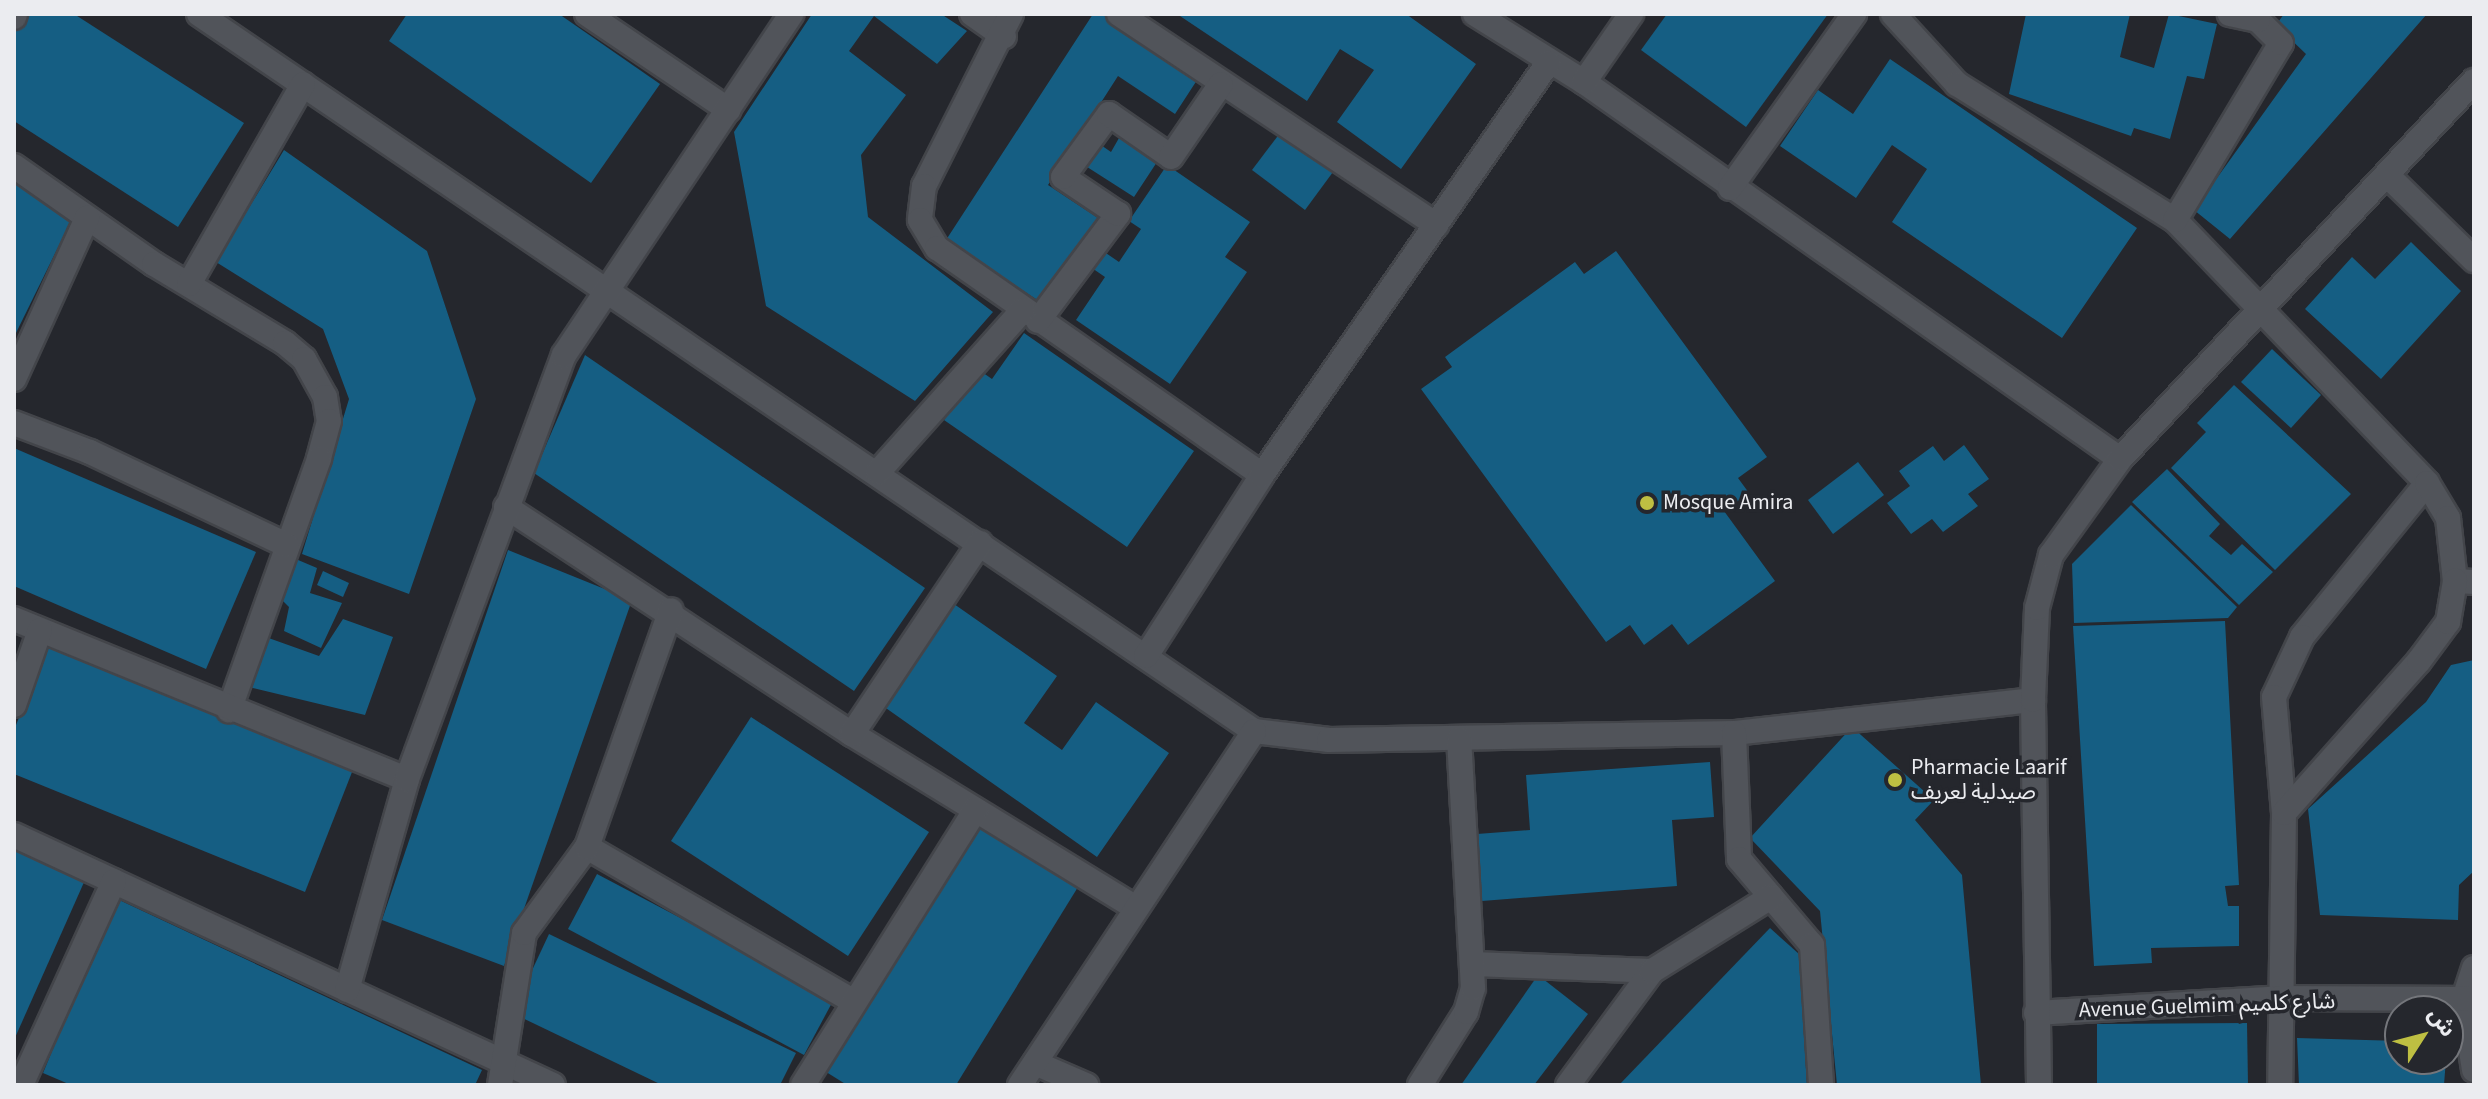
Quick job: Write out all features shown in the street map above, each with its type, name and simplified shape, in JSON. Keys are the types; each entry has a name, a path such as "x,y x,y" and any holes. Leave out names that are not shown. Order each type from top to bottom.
{"street":[{"path":"199,14 878,472 1254,731 1313,739 1734,733 2033,700"},
{"path":"587,14 729,110"},
{"path":"347,990 407,779 564,355 791,14"},
{"path":"972,14 1007,25 924,186 920,220 937,248 1030,316 1262,475"},
{"path":"1119,14 1436,225"},
{"path":"1475,14 1548,63 1584,82 1730,188 2120,459"},
{"path":"1584,82 1631,14"},
{"path":"1730,188 1854,14"},
{"path":"1893,14 1957,84 2175,220 2427,483 2448,518 2464,581 2448,622 2419,661 2284,813"},
{"path":"2175,220 2281,43 2258,20 2230,14"},
{"path":"1146,656 1262,475 1548,63"},
{"path":"2039,1085 2033,700 2037,608 2051,555 2120,459 2262,314 2474,81"},
{"path":"189,284 303,84"},
{"path":"878,472 1030,316 1118,214 1063,177 1109,114 1171,157 1221,84"},
{"path":"14,166 87,218 285,343 304,359 325,397 329,421 319,459 229,710"},
{"path":"2389,177 2474,260"},
{"path":"14,379 87,218"},
{"path":"14,423 90,452 287,545"},
{"path":"2280,1085 2284,813 2274,697 2284,669 2302,637 2427,483"},
{"path":"506,507 671,610 852,734 1136,908"},
{"path":"852,734 980,543"},
{"path":"500,1085 524,933 587,847 671,610"},
{"path":"14,619 229,710 407,779"},
{"path":"14,705 40,630"},
{"path":"1020,1085 1254,731"},
{"path":"1734,733 1739,859 1812,945 1821,1085"},
{"path":"1420,1085 1466,1012 1473,964 1459,739"},
{"path":"803,1085 851,1000 975,811"},
{"path":"14,835 553,1085"},
{"path":"587,847 851,1000"},
{"path":"21,1085 114,881"},
{"path":"1568,1085 1652,971 1771,897"},
{"path":"1473,964 1652,971"},
{"path":"2474,968 2468,1000 2474,1070"},
{"name":"Avenue Guelmim شارع كلميم","path":"2036,1013 2280,998 2468,1000"},
{"path":"1035,1063 1086,1085"}],"building":[{"path":"26,14 74,14 244,123 178,227 14,121 14,32"},
{"path":"407,14 559,14 660,84 591,183 389,41"},
{"path":"812,14 941,14 967,31 937,64 874,16 849,51 906,95 861,155 868,217 993,312 915,401 766,306 734,132"},
{"path":"1093,14 1109,14 1201,74 1175,114 1118,76 1048,185 1101,220 1045,305 946,240"},
{"path":"1177,14 1406,14 1476,64 1401,169 1337,122 1374,70 1340,49 1307,101"},
{"path":"1667,14 1828,14 1746,127 1641,50"},
{"path":"2026,14 2130,14 2120,57 2154,68 2169,14 2217,24 2204,79 2187,76 2170,139 2134,128 2131,136 2009,94"},
{"path":"2284,14 2427,14 2230,239 2194,210 2306,54 2276,25"},
{"path":"1890,59 2137,228 2062,338 1892,222 1927,169 1892,145 1856,198 1780,146 1818,90 1853,114"},
{"path":"1280,133 1333,172 1305,210 1252,170"},
{"path":"1119,138 1157,162 1134,197 1084,165 1098,143 1111,152"},
{"path":"284,150 427,251 476,399 409,594 302,554 349,399 323,329 216,262"},
{"path":"1167,165 1250,222 1225,257 1247,272 1170,384 1076,320 1105,277 1089,266 1100,249 1119,262 1141,229 1129,221"},
{"path":"14,181 71,221 14,337"},
{"path":"2411,242 2461,291 2381,379 2305,309 2352,257 2375,279"},
{"path":"1616,251 1767,457 1738,478 1749,493 1724,511 1775,581 1688,645 1672,624 1644,645 1630,625 1606,642 1421,389 1452,367 1445,357 1575,262 1584,274"},
{"path":"1024,333 1194,451 1127,547 944,420 979,370 992,379"},
{"path":"2272,349 2321,395 2291,428 2241,382"},
{"path":"585,355 925,588 854,691 534,473"},
{"path":"2234,385 2351,494 2275,570 2171,468 2206,432 2197,423"},
{"path":"1964,445 1989,479 1968,494 1978,506 1943,532 1932,519 1911,534 1887,503 1910,486 1899,471 1933,446 1944,461"},
{"path":"14,448 256,552 206,669 14,586"},
{"path":"1858,462 1884,495 1833,534 1808,500"},
{"path":"2167,469 2220,524 2209,536 2231,555 2242,544 2273,572 2239,605 2132,502"},
{"path":"2131,505 2237,607 2228,618 2074,623 2072,564"},
{"path":"508,550 632,600 504,966 382,920"},
{"path":"291,557 317,568 310,593 342,603 321,648 284,631 289,607 280,598"},
{"path":"323,571 349,583 343,597 317,585"},
{"path":"954,604 1057,676 1024,723 1062,750 1096,702 1169,753 1097,857 883,706"},
{"path":"343,619 393,637 365,715 245,686 263,636 319,656"},
{"path":"2225,621 2239,885 2225,886 2228,906 2239,906 2239,946 2151,948 2152,963 2094,966 2073,626"},
{"path":"49,643 354,767 305,892 14,774 14,730"},
{"path":"2474,660 2474,871 2459,885 2458,920 2320,915 2308,809 2426,702 2451,665"},
{"path":"751,717 929,832 848,956 671,841"},
{"path":"1852,727 1934,800 1915,820 1962,875 1981,1085 1837,1085 1820,911 1750,838"},
{"path":"1710,762 1714,817 1672,820 1677,886 1482,901 1477,834 1530,830 1526,775"},
{"path":"974,823 1078,887 956,1085 847,1085 823,1070"},
{"path":"14,848 85,880 14,1040"},
{"path":"597,874 834,999 804,1055 568,929"},
{"path":"115,898 482,1070 475,1085 71,1085 43,1073"},
{"path":"1770,928 1799,954 1807,1085 1619,1085"},
{"path":"549,934 796,1053 780,1085 662,1085 512,1013"},
{"path":"1538,975 1588,1014 1534,1085 1461,1085"},
{"path":"2247,1023 2248,1085 2097,1085 2097,1024"},
{"path":"2297,1038 2384,1041 2384,1075 2445,1075 2444,1085 2299,1085"}],"place":[{"name":"Mosque Amira","path":"1647,503"},
{"name":"Pharmacie Laarif صيدلية لعريف","path":"1895,780"}]}
